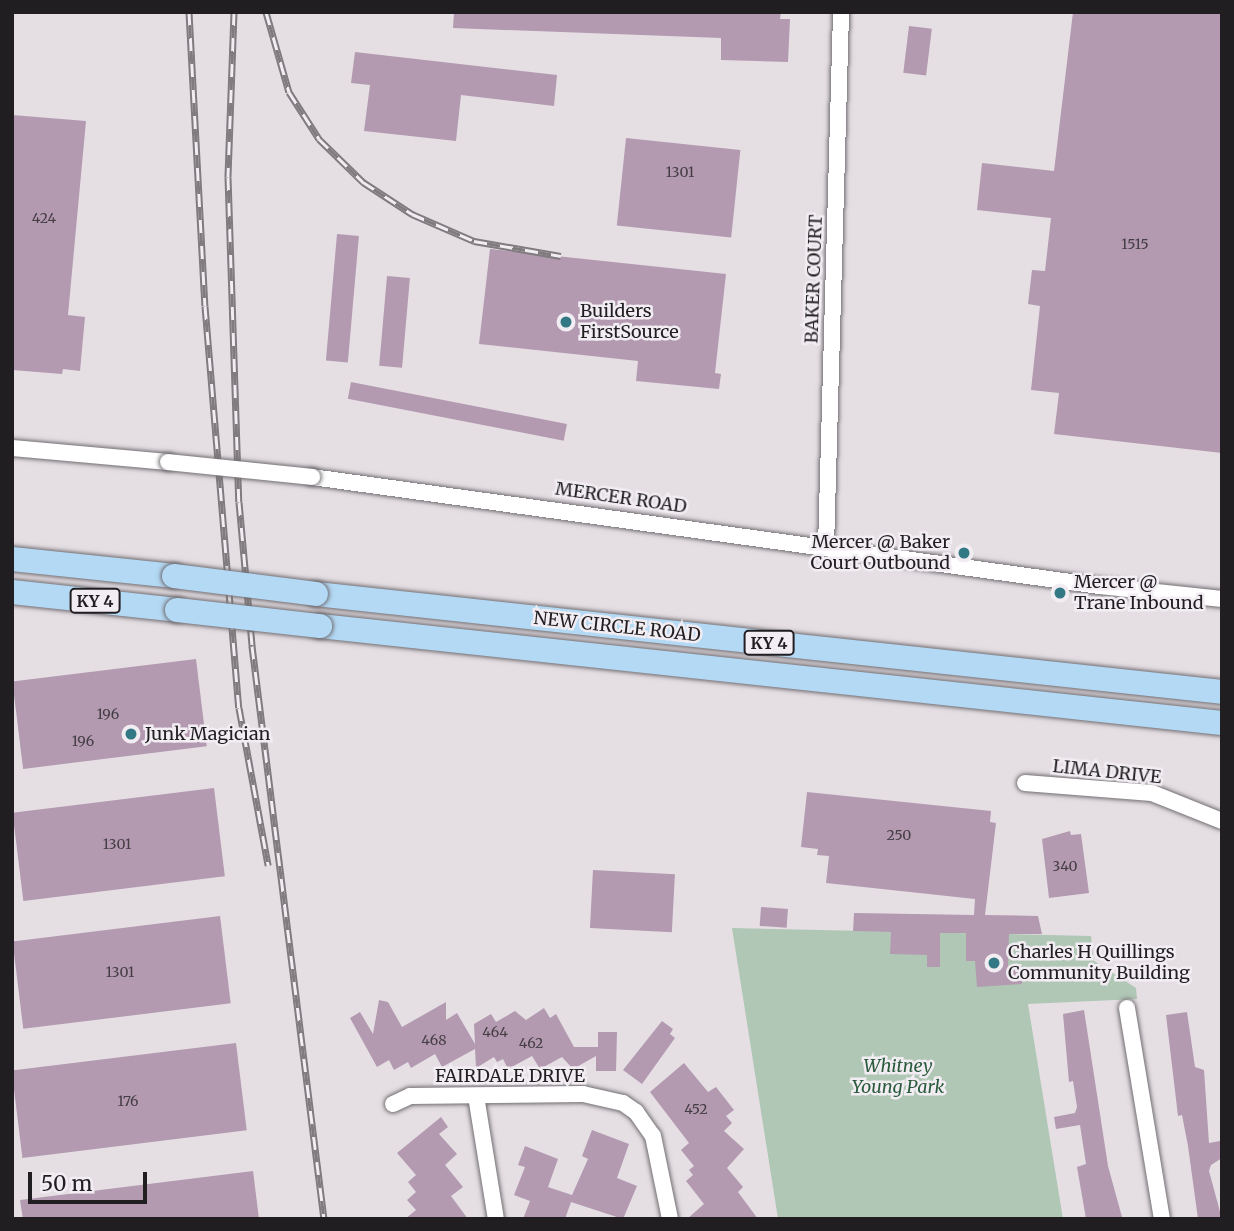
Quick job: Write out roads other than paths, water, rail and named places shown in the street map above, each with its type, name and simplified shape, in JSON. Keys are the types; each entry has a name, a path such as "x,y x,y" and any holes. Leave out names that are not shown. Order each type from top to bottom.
{"highway":[{"name":"NEW CIRCLE ROAD","path":"12,559 1222,692"},
{"name":"NEW CIRCLE ROAD","path":"12,592 1222,723"}],"street":[{"name":"BAKER COURT","path":"826,548 841,12"},
{"name":"MERCER ROAD","path":"12,448 312,477 1222,599"},
{"name":"LIMA DRIVE","path":"1025,783 1152,793 1222,821"},
{"path":"1128,1009 1162,1219"},
{"name":"FAIRDALE DRIVE","path":"393,1104 410,1096 583,1094 623,1103 636,1112 653,1136 670,1219"},
{"path":"476,1096 496,1219"}],"railway":[{"path":"189,12 205,306 239,708 268,865"},
{"path":"234,12 228,177 239,502 252,646 324,1219"},
{"path":"266,12 289,92 319,139 363,182 412,214 474,241 561,256"}],"place":[{"name":"Builders FirstSource","path":"566,322"},
{"name":"Mercer @ Baker Court Outbound","path":"964,553"},
{"name":"Mercer @ Trane Inbound","path":"1060,593"},
{"name":"Junk Magician","path":"131,734"},
{"name":"Charles H Quillings Community Building","path":"994,963"}],"park label":[{"name":"Whitney Young Park","path":"898,1077"}]}
